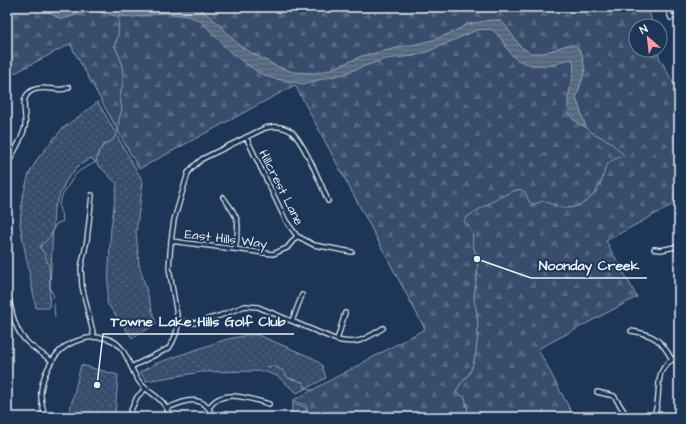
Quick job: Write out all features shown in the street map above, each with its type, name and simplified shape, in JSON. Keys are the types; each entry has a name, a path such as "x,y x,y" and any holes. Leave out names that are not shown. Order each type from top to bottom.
{"street":[{"path":"667,7 671,18 679,15"},
{"path":"7,175 10,161 23,133 25,124 23,104 26,96 30,91 35,89 45,87 62,89 69,87"},
{"path":"132,367 169,348 178,329 169,268 171,241 176,213 188,173 202,159 265,128 271,126 280,127 291,132 305,152 328,201"},
{"name":"Hillcrest Lane","path":"246,137 286,221 297,236 314,245 352,252"},
{"path":"92,195 81,268 82,286 94,337"},
{"path":"223,197 237,218 239,226 235,249"},
{"name":"East Hills Way","path":"171,241 273,254 287,248 297,236"},
{"path":"654,249 661,250 679,246"},
{"path":"7,291 12,314 20,334 27,342 52,361"},
{"path":"292,321 302,295"},
{"path":"178,321 195,323 246,306 258,306 337,340 345,342 357,342 383,328"},
{"path":"337,340 345,312"},
{"path":"631,331 644,333 654,337 660,342 672,360"},
{"path":"45,417 41,399 41,388 52,361 68,345 94,337 114,341 122,350 139,382 160,398 167,408 170,417"},
{"path":"653,417 659,402 659,380 661,372 672,360 679,357"},
{"path":"128,417 136,397 145,388"},
{"path":"597,392 614,396 629,417"},
{"path":"209,408 217,399 238,396 269,404"},
{"path":"167,408 193,400 201,402 209,408 213,417"}],"green space":[{"path":"7,7 316,7 318,11 326,7 648,7 651,18 628,18 628,58 660,58 679,93 679,201 606,241 637,297 538,349 574,417 310,417 306,405 292,401 425,329 295,85 139,169 70,44 7,77"},
{"path":"98,102 143,182 136,232 139,264 156,324 132,338 107,303 111,228 117,184 91,158 77,167 66,181 54,208 49,308 36,308 20,225 22,199 29,174 38,158 62,129"},
{"path":"247,335 258,335 313,358 322,365 326,378 297,393 277,376 263,371 202,372 146,381 140,372 157,363 224,340"},
{"path":"81,365 118,375 115,417 67,417"},
{"path":"293,403 305,407 308,417 290,417"}],"shaded area":[{"path":"47,7 65,7 76,10 88,7 198,7 219,24 240,46 252,53 276,66 293,72 313,73 326,71 362,56 433,40 468,24 499,20 505,25 520,46 530,53 544,53 567,45 574,45 578,48 582,54 585,71 576,98 586,127 576,122 570,115 568,107 568,98 574,69 573,60 548,65 523,62 512,55 498,35 491,29 477,30 414,56 385,59 343,74 303,84 271,78 258,72 231,53 201,21 188,16 164,13 134,17 116,16 95,11 63,19 56,17"}],"waterway":[{"path":"55,317 53,294 50,289 49,266 44,253 40,248 49,237 56,224 63,221 59,206 63,194 69,184 79,171 96,162 99,151 104,145 113,140 118,131 119,119 122,110 120,97 123,83 121,60 115,46 118,36 119,16"},
{"path":"469,417 465,397 456,393 471,370 478,336 478,321 474,302 477,257 473,246 472,233 464,221 467,217 486,205 504,195 518,190 524,191 532,205 543,201 563,208 569,208 585,202 594,194 608,164 624,155 609,141 591,132 586,127"},
{"path":"267,367 273,366 282,370 288,378 303,382 305,387 313,391"}],"place":[{"name":"Noonday Creek","path":"477,259"},
{"name":"Towne Lake Hills Golf Club","path":"97,385"}]}
